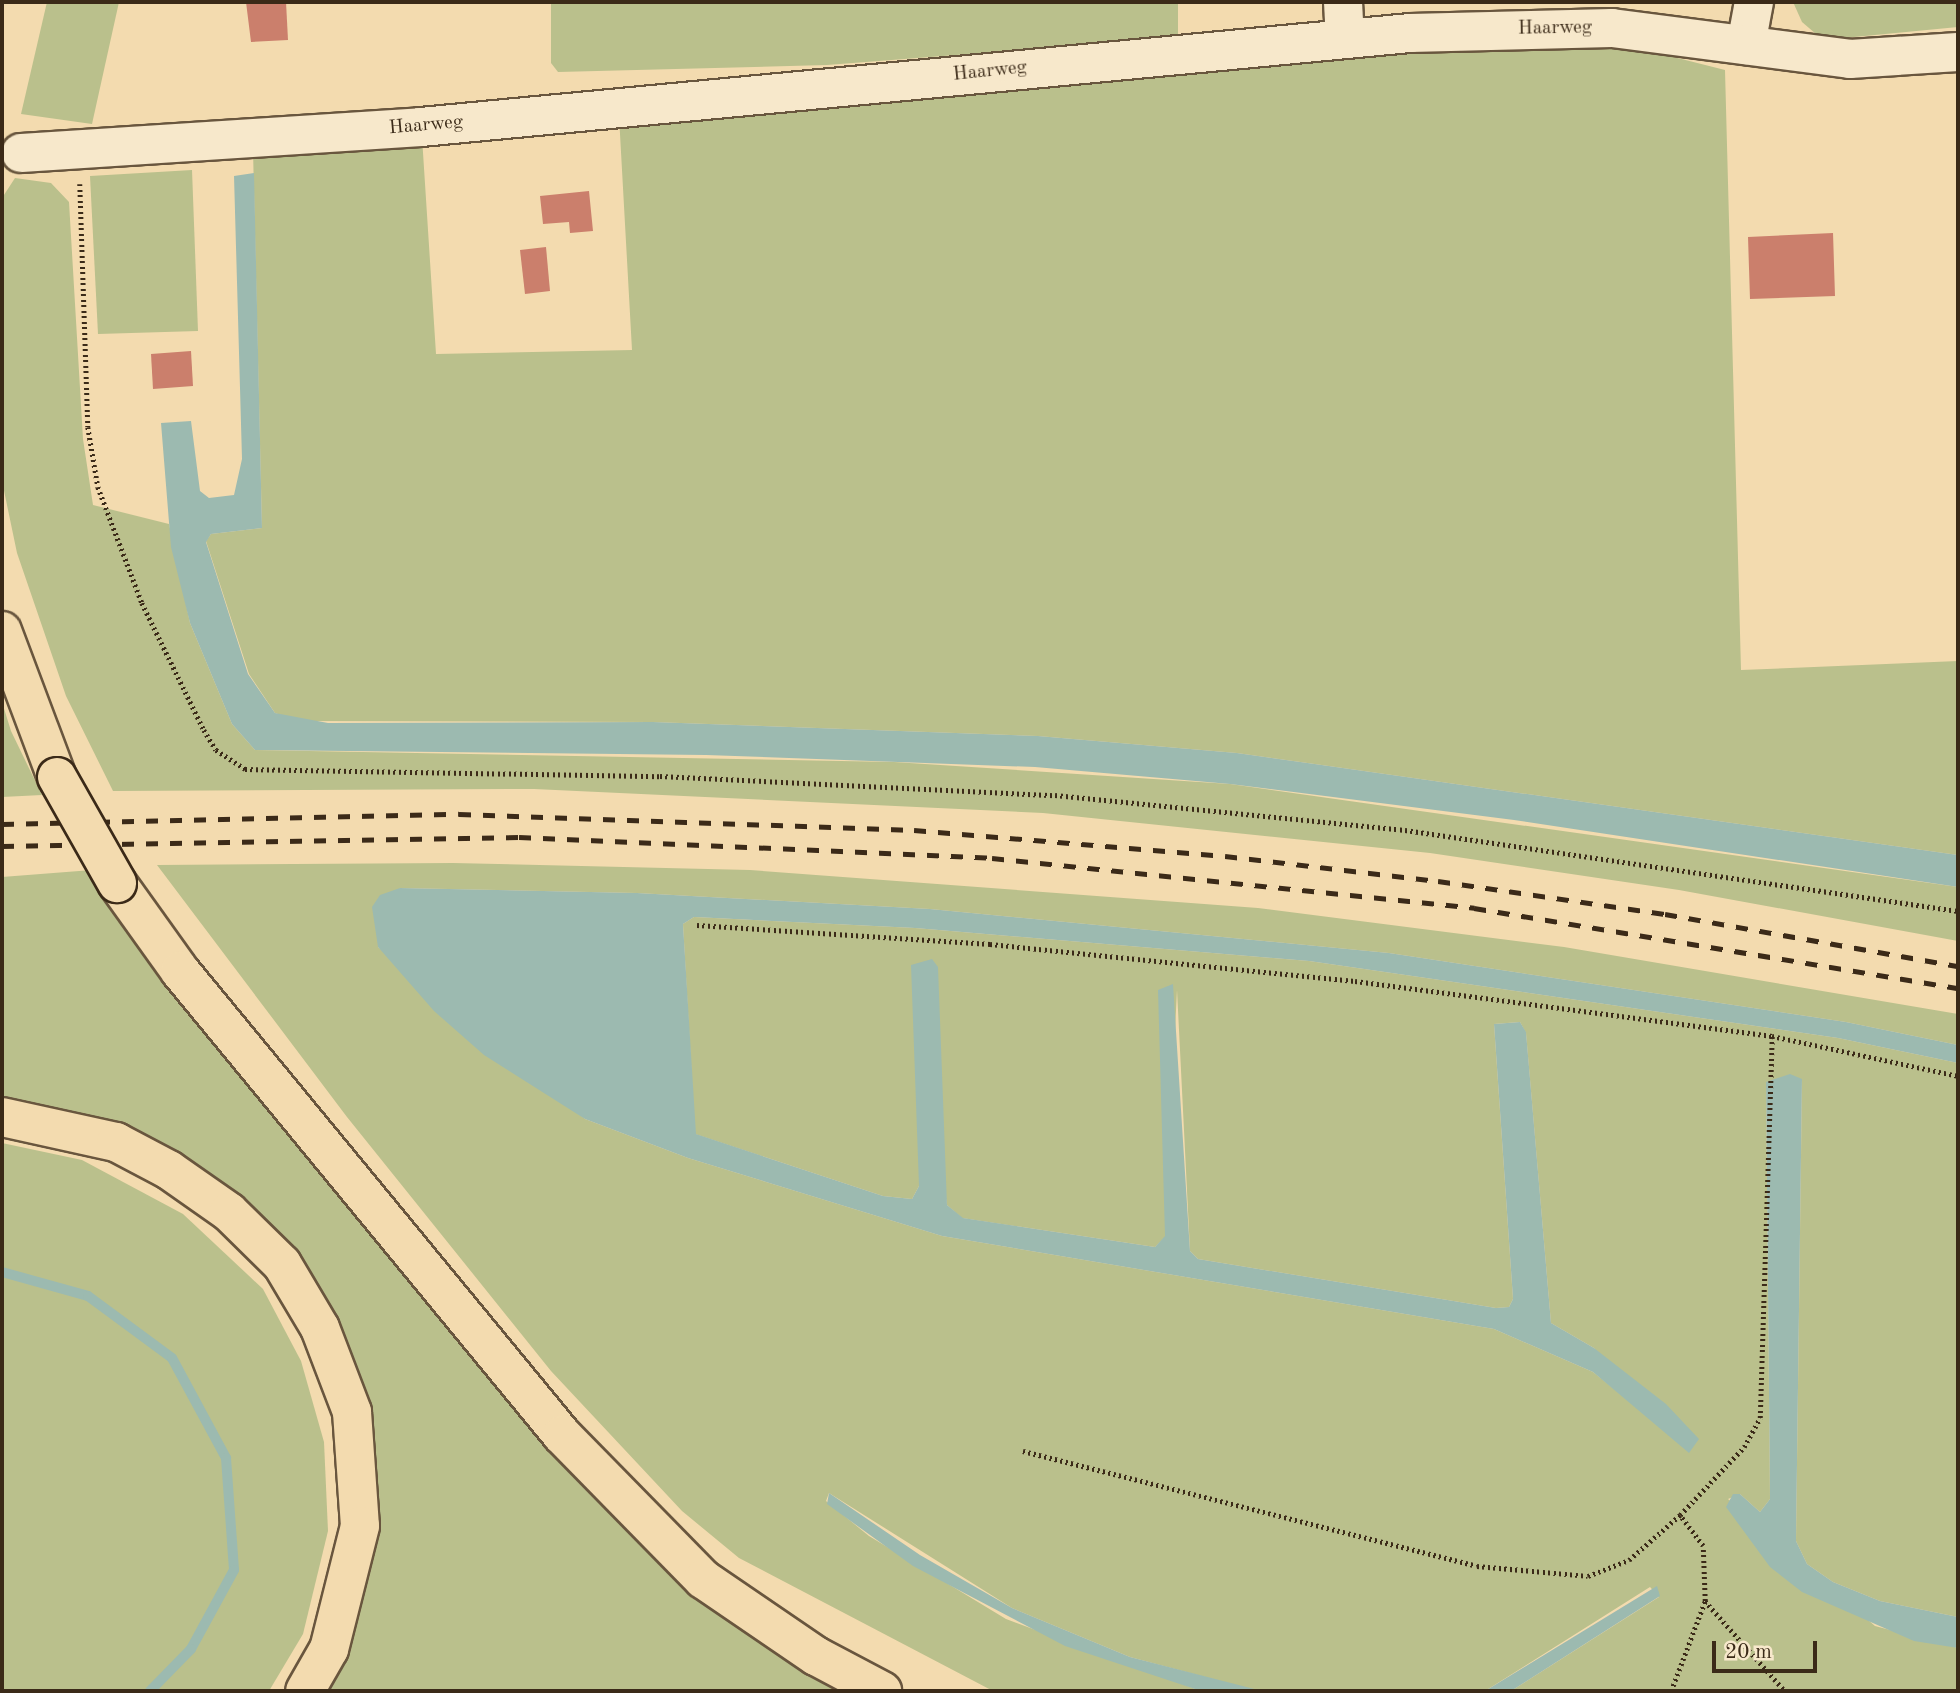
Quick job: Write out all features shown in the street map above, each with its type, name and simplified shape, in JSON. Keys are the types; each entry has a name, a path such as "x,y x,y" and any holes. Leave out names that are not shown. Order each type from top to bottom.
{"highway":[{"path":"2,631 57,777 117,883 198,993 562,1435 704,1579 816,1656 882,1691"},
{"path":"2,1116 42,1121 116,1142 169,1170 229,1212 282,1264 320,1328 352,1412 360,1469 360,1527 329,1649 305,1691"}],"street":[{"path":"1746,45 1754,2"},
{"name":"Haarweg","path":"21,153 421,127 1344,19 1410,17 1612,28 1850,59 1958,52"}],"path":[{"path":"79,149 88,427 98,487 137,590 204,730 216,750 245,769 660,776 1055,795 1405,830 1958,911"},
{"path":"697,925 990,944 1288,974 1772,1036 1958,1076"},
{"path":"1023,1451 1477,1566 1588,1576 1629,1560 1680,1515 1744,1447 1760,1418 1772,1036"},
{"path":"1671,1691 1705,1601 1703,1546 1680,1515"},
{"path":"1705,1601 1785,1691"}],"green space":[{"path":"47,2 119,2 92,124 21,114"},
{"path":"551,2 1178,2 1178,38 827,65 558,72 551,63"},
{"path":"1793,2 1958,2 1958,27 1823,40 1802,22"},
{"path":"1626,45 1725,70 1741,670 1958,661 1958,855 1237,753 1038,736 653,722 299,721 275,713 249,674 206,541 211,534 262,528 253,150 422,137 436,354 632,350 619,116 1358,51"},
{"path":"192,170 198,331 98,334 90,176"},
{"path":"15,178 51,183 69,202 83,439 93,505 169,524 190,623 232,724 255,750 894,762 1230,784 1958,887 1958,941 1679,890 1430,853 1043,813 534,789 113,791 66,696 17,553 2,481 2,198"},
{"path":"2,702 11,731 42,795 2,797"},
{"path":"453,863 750,870 1258,908 1564,947 1958,1014 1958,1045 1846,1022 1389,953 930,909 637,893 400,888 378,947 585,1119 688,1158 942,1236 1494,1329 1593,1372 1634,1405 1594,1348 1551,1323 1526,1033 1520,1022 1494,1024 1513,1299 1509,1307 1496,1308 1198,1259 1190,1251 1177,990 1165,1237 1155,1247 962,1218 947,1205 944,1185 919,1186 912,1199 883,1196 695,1134 683,924 694,917 915,928 1309,961 1838,1038 1958,1063 1958,1617 1880,1601 1833,1582 1807,1564 1796,1541 1802,1079 1766,1083 1770,1499 1760,1512 1740,1494 1728,1499 1875,1626 1958,1648 1958,1691 1511,1691 1659,1597 1650,1587 1485,1691 1254,1690 1130,1657 1012,1608 829,1493 826,1501 869,1536 1006,1619 1201,1691 993,1691 739,1558 682,1511 551,1371 347,1117 157,865"},
{"path":"92,870 546,1435 861,1691 323,1691 350,1639 364,1595 374,1464 244,1202 198,1166 134,1133 76,1112 2,1100 2,877"},
{"path":"2,1143 82,1160 183,1214 263,1289 301,1361 324,1442 328,1531 303,1634 269,1691 2,1691"}],"water":[{"path":"254,173 262,528 211,534 206,542 248,674 275,713 328,723 653,722 1038,736 1237,753 1958,855 1958,887 1514,820 1230,784 1035,767 706,755 255,750 232,724 190,623 171,547 161,423 191,421 200,491 209,498 234,495 242,459 234,176"},
{"path":"400,888 637,893 930,909 1389,953 1846,1022 1958,1045 1958,1063 1838,1038 1309,961 915,928 694,917 683,924 696,1134 883,1196 912,1199 919,1186 911,965 932,959 938,967 947,1205 963,1218 1155,1247 1165,1236 1158,990 1173,984 1190,1251 1198,1259 1496,1308 1509,1307 1513,1299 1494,1024 1520,1022 1526,1032 1551,1323 1594,1348 1666,1404 1699,1439 1689,1453 1593,1372 1494,1329 942,1236 688,1158 585,1119 484,1055 434,1011 378,947 372,907 380,895"},
{"path":"1790,1074 1802,1079 1796,1541 1807,1564 1833,1582 1880,1601 1958,1617 1958,1648 1914,1641 1802,1592 1770,1567 1726,1507 1733,1494 1740,1494 1760,1512 1770,1499 1766,1082"},
{"path":"829,1493 920,1555 1012,1608 1130,1657 1262,1691 1201,1691 1065,1646 913,1566 827,1504"},
{"path":"1657,1586 1660,1596 1511,1691 1485,1691"}],"building":[{"path":"246,2 286,2 288,40 251,42"},
{"path":"589,191 593,231 570,233 569,222 543,224 540,196"},
{"path":"1833,233 1835,296 1750,299 1748,237"},
{"path":"546,247 550,291 525,294 520,250"},
{"path":"191,351 193,386 153,389 151,354"}],"waterway":[{"path":"2,1272 88,1296 172,1358 226,1458 234,1570 191,1649 150,1691"}],"railway":[{"path":"2,824 459,814 914,830 1225,856 1438,881 1665,914 1958,966"},
{"path":"2,846 519,837 992,858 1474,908 1958,988"}]}
